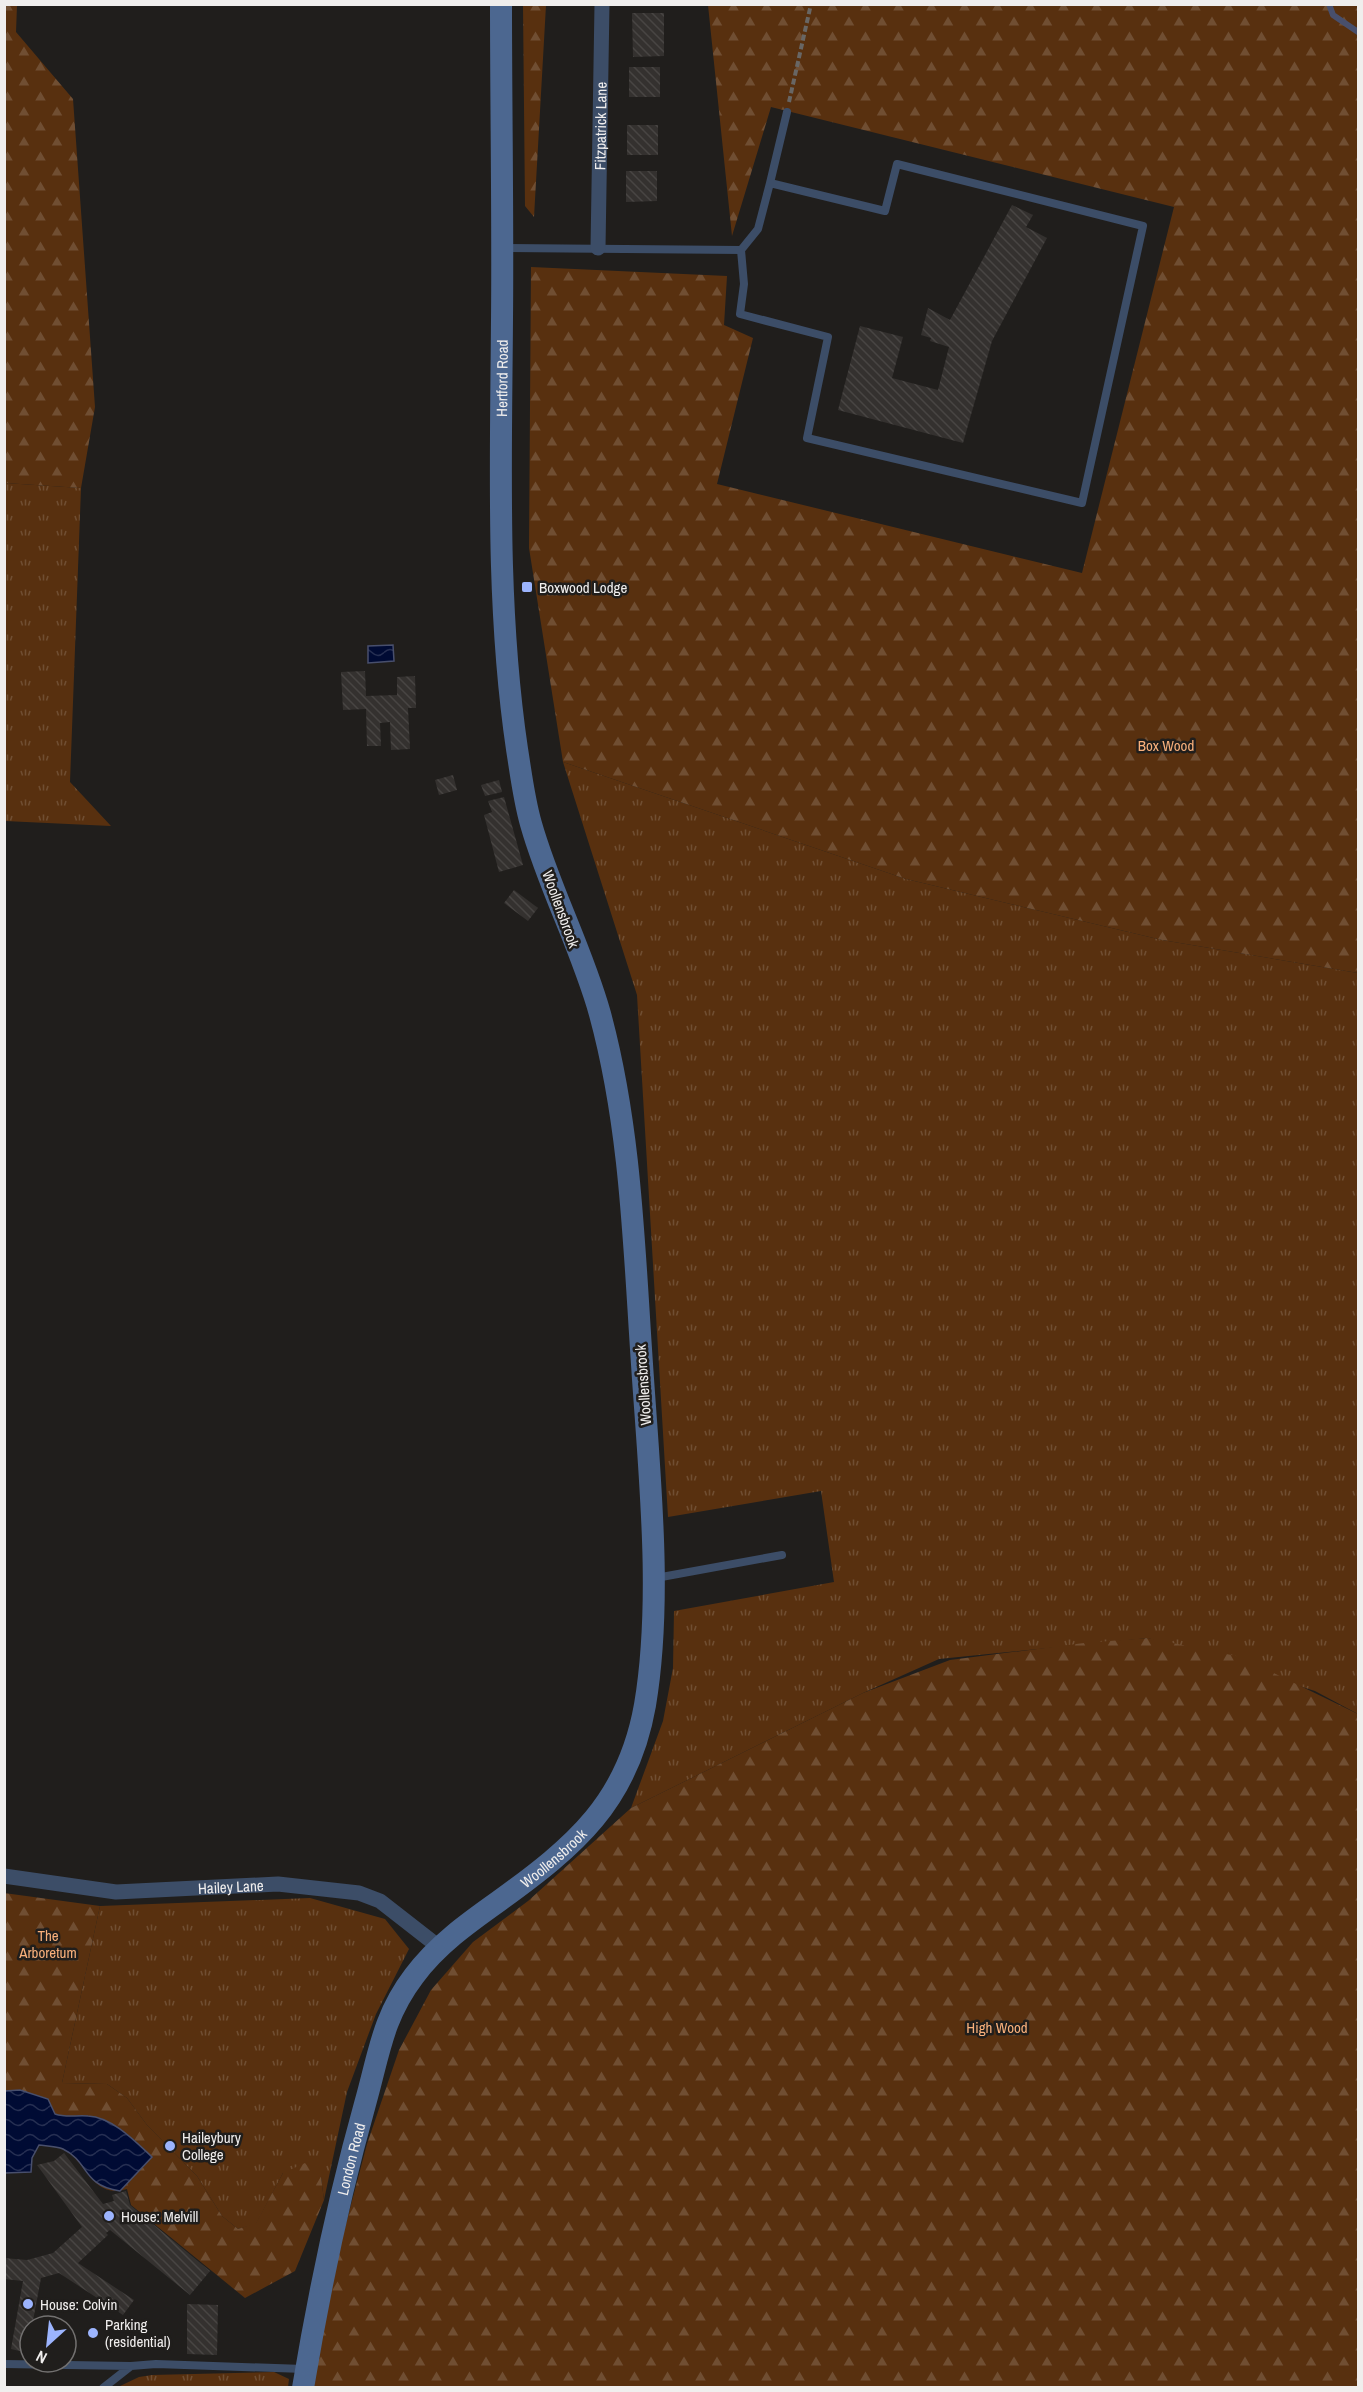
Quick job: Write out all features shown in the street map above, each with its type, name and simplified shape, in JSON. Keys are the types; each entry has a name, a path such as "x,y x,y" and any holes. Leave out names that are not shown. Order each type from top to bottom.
{"main road":[{"name":"Hertford Road","path":"501,4 503,248 500,538 510,686 517,751"},
{"name":"Woollensbrook","path":"439,1947 531,1878 578,1838 608,1805 632,1757 645,1703 652,1579 648,1466 626,1153 616,1082 598,1008 530,821 517,751"},
{"name":"London Road","path":"304,2378 339,2195 384,2028 411,1979 439,1947"}],"street":[{"name":"Fitzpatrick Lane","path":"598,248 602,4"},
{"name":"Hailey Lane","path":"4,1876 116,1892 278,1884 359,1893 380,1901 398,1913 439,1947"}],"lane":[{"path":"770,183 885,211 897,164 1143,226 1082,503 807,438 828,336 740,314 744,284 741,250 758,229 787,112"},
{"path":"503,248 741,250"},
{"path":"652,1579 782,1555"},
{"path":"4,2364 131,2366 156,2364 304,2378"},
{"path":"103,2388 131,2366"}],"path":[{"path":"787,112 811,4"}],"green space":[{"path":"4,5 17,5 16,32 73,99 95,407 81,488 5,483"},
{"path":"523,5 546,5 534,217 525,206"},
{"name":"Box Wood","path":"708,5 1358,5 1358,973 1162,940 906,879 563,762 529,548 531,267 727,276 724,325 753,338 717,484 1082,573 1174,207 771,107 732,236"},
{"path":"5,483 81,488 70,782 111,826 5,821"},
{"path":"563,762 906,879 1162,940 1358,973 1358,1714 1315,1691 1148,1638 939,1659 863,1693 631,1808 663,1721 673,1668 674,1611 834,1582 821,1491 668,1517 637,995"},
{"name":"High Wood","path":"1148,1638 1241,1657 1358,1714 1358,2387 313,2388 334,2269 367,2144 399,2050 431,1990 473,1942 528,1901 631,1808 863,1693 950,1660 1084,1643"},
{"name":"The Arboretum","path":"4,1893 100,1906 62,2083 107,2084 127,2098 147,2125 197,2176 222,2216 238,2229 256,2223 283,2173 305,2163 321,2177 324,2200 295,2271 245,2298 131,2205 127,2189 115,2191 105,2189 97,2184 71,2154 62,2149 39,2145 32,2158 31,2172 5,2173"},
{"path":"310,1898 385,1919 409,1949 376,2014 347,2092 324,2200 321,2177 283,2173 256,2224 238,2229 222,2216 197,2176 147,2125 127,2098 107,2084 62,2083 100,1906"},
{"path":"274,2372 289,2379 288,2387 118,2387 139,2377 152,2375"}],"water":[{"path":"393,645 394,661 368,663 368,646"},
{"path":"20,2090 48,2099 55,2114 97,2117 114,2125 152,2157 120,2191 98,2184 72,2154 55,2147 39,2145 32,2158 31,2172 5,2173 5,2091"}],"building":[{"path":"632,13 664,13 664,56 633,57"},
{"path":"629,67 660,67 660,97 629,97"},
{"path":"627,125 658,125 658,155 627,155"},
{"path":"626,171 657,171 657,201 626,202"},
{"path":"1012,205 1033,215 1026,227 1047,238 992,341 963,443 838,410 860,326 903,337 892,378 938,390 949,347 930,341 931,338 921,335 928,308 950,320"},
{"path":"365,671 366,696 397,695 397,677 415,676 416,708 408,708 410,749 391,750 390,722 380,723 381,746 367,746 366,709 343,710 341,672"},
{"path":"453,775 457,790 439,795 435,780"},
{"path":"499,780 502,792 485,796 481,785"},
{"path":"504,797 523,865 499,872 484,815 492,812 488,801"},
{"path":"514,890 538,908 528,921 504,903"},
{"name":"House: Melvill","path":"64,2153 103,2204 114,2201 112,2195 126,2191 130,2205 210,2271 190,2295 110,2230 106,2233 108,2235 78,2263 134,2300 123,2315 59,2273 41,2278 34,2314 18,2314 18,2351 11,2349 23,2281 4,2279 4,2258 27,2260 53,2253 82,2227 37,2165 54,2161"},
{"path":"187,2304 218,2305 217,2355 187,2354"}],"waterway":[{"path":"1329,4 1333,15 1358,32"}],"place":[{"name":"Boxwood Lodge","path":"527,587"},
{"name":"Haileybury College","path":"170,2146"},
{"name":"House: Melvill","path":"109,2216"},
{"name":"House: Colvin","path":"28,2304"},
{"name":"Parking (residential)","path":"93,2333"}]}
